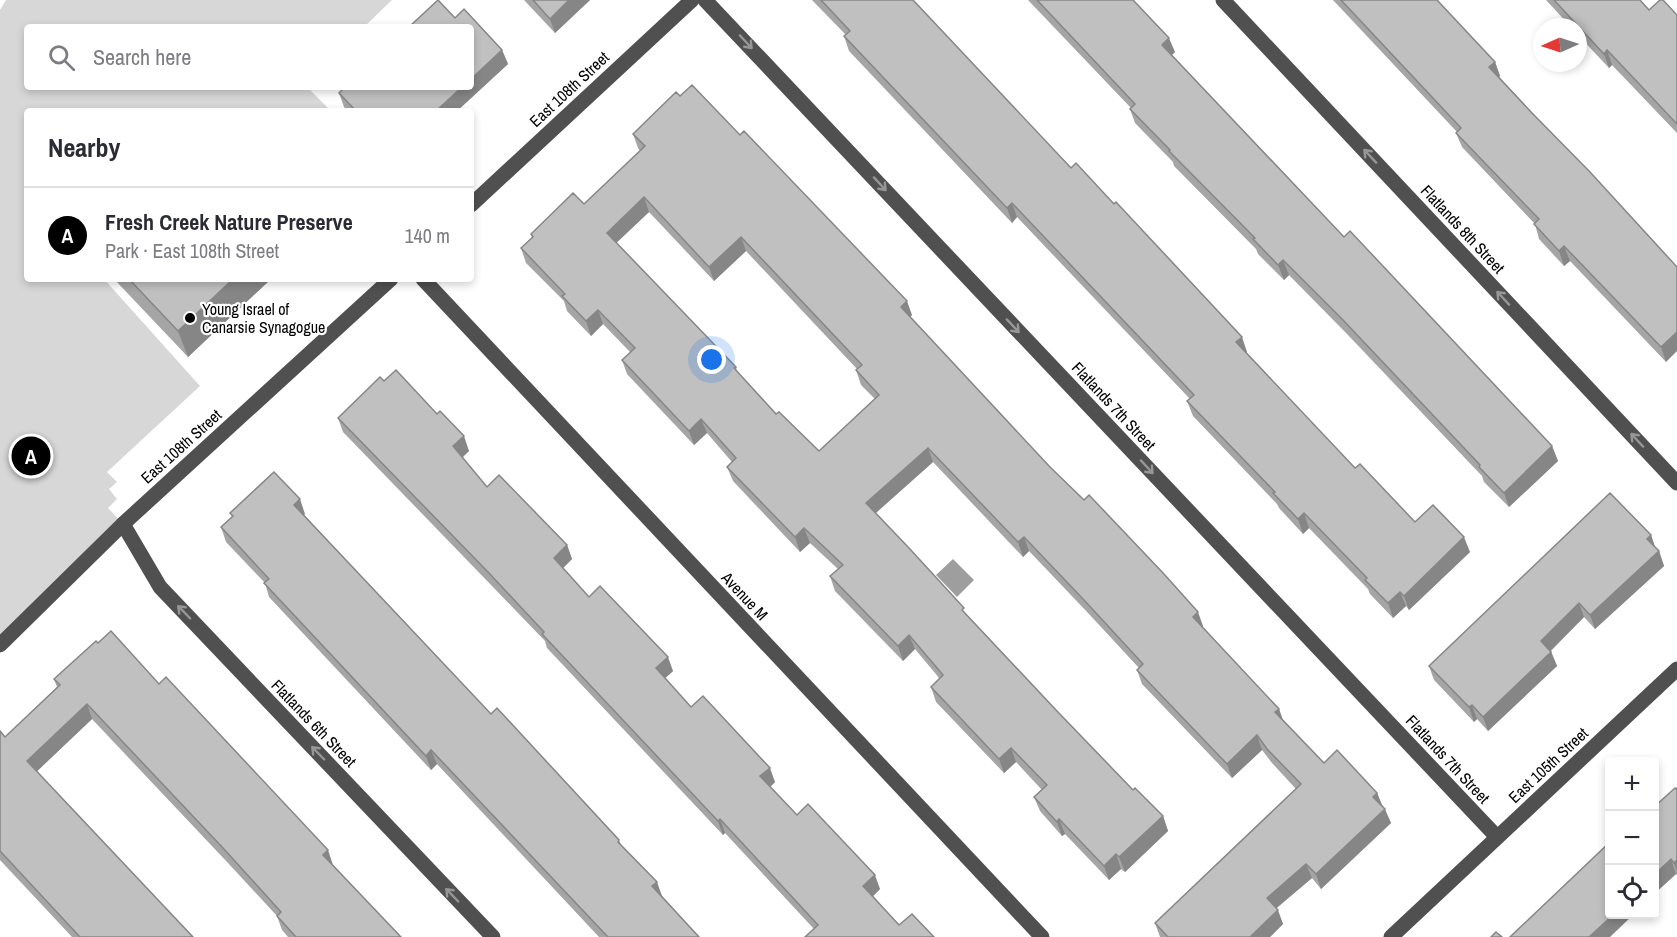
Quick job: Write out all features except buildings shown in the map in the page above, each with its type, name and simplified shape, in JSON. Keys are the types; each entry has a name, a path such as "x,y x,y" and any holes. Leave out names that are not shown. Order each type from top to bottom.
{"street":[{"name":"East 108th Street","path":"474,202 692,0"},
{"name":"Flatlands 7th Street","path":"705,0 1497,837"},
{"name":"Flatlands 8th Street","path":"1223,0 1677,483"},
{"name":"East 108th Street","path":"0,645 123,524 388,282"},
{"name":"Avenue M","path":"426,282 1042,937"},
{"name":"Flatlands 6th Street","path":"123,524 160,587 493,937"},
{"name":"East 105th Street","path":"1391,937 1677,669"}],"shaded area":[{"path":"6,0 392,0 367,24 24,24 24,90 310,90 328,108 24,108 24,282 107,282 200,386 107,472 117,482 109,489 117,499 108,508 123,524 0,640 0,10"},
{"path":"953,559 974,580 957,597 936,575"}],"place":[{"name":"Young Israel of Canarsie Synagogue","path":"190,318"},
{"name":"Fresh Creek Nature Preserve","path":"31,456"}]}
